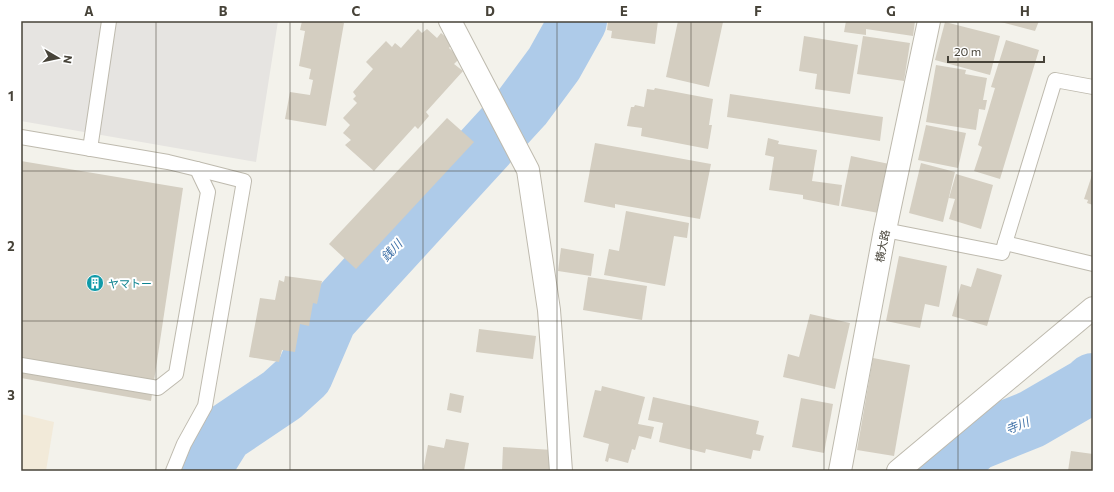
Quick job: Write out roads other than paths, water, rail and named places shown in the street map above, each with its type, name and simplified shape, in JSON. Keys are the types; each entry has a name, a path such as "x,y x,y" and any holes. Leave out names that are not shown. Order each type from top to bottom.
{"street":[{"path":"450,21 528,170 549,310 561,471"},
{"name":"横大路","path":"840,471 885,230 929,21"},
{"path":"898,471 1093,308"}],"lane":[{"path":"90,149 109,21"},
{"path":"885,230 1002,253 1055,80 1093,87"},
{"path":"21,137 168,162 244,181 205,406 184,444 173,471"},
{"path":"21,365 158,388 176,374 208,192 197,169"},
{"path":"1005,243 1093,264"}],"waterway":[{"name":"銭川","path":"201,471 224,434 282,395 304,375 328,319 523,106 554,64 578,21"},
{"name":"寺川","path":"943,471 975,442 1032,419 1089,386 1093,382"}],"place":[{"name":"ヤマトー","path":"95,283"}]}
